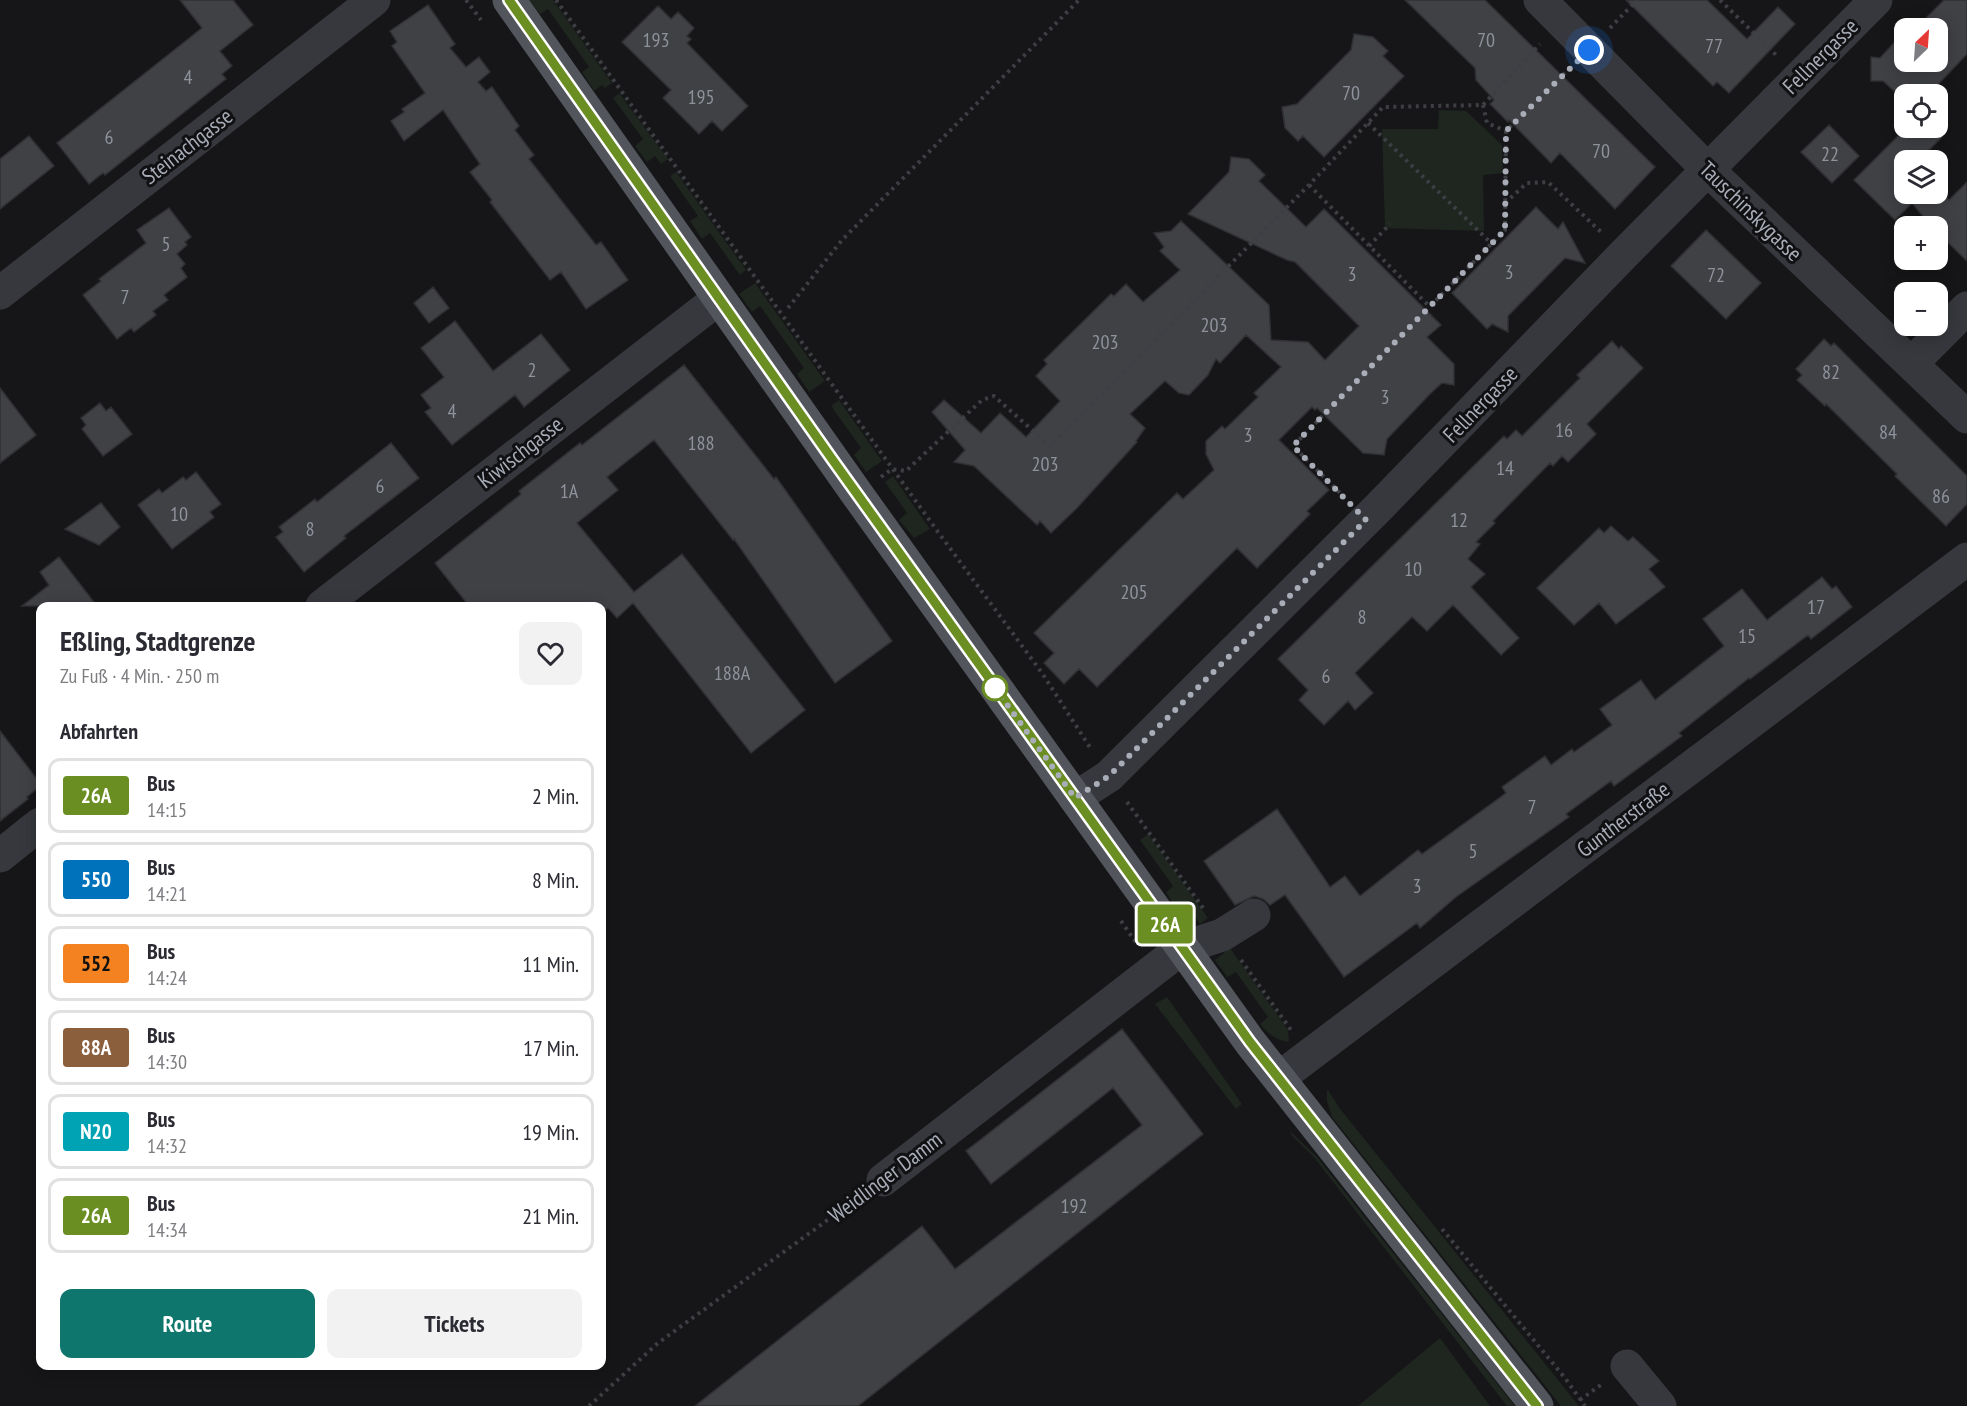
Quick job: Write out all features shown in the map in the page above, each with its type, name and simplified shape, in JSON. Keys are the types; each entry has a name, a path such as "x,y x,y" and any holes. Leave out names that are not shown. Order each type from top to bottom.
{"main road":[{"path":"509,0 857,494 1182,948 1279,1078 1537,1406"}],"street":[{"name":"Steinachgasse","path":"0,293 374,0"},
{"name":"Fellnergasse","path":"1075,798 1109,776 1366,520 1624,254 1876,0"},
{"name":"Tauschinskygasse","path":"1550,11 1708,170 1967,417"},
{"name":"Kiwischgasse","path":"327,602 718,298"},
{"path":"1912,363 1967,308"},
{"name":"Guntherstraße","path":"1279,1078 1967,559"},
{"path":"0,856 36,827"},
{"name":"Weidlinger Damm","path":"883,1180 1182,948 1222,935 1254,915"},
{"path":"1627,1366 1659,1406"}],"path":[{"path":"556,0 1042,674 1092,750"},
{"path":"788,308 842,240 1079,0"},
{"path":"1366,520 1293,446 1505,230 1506,131 1637,0"},
{"path":"1720,0 1799,77"},
{"path":"1506,131 1487,123 1483,105 1550,11"},
{"path":"857,494 892,469 906,471 982,400 994,396 1050,446 1309,185 1383,107 1483,105"},
{"path":"1368,123 1491,243"},
{"path":"1505,204 1527,183 1548,182 1624,254"},
{"path":"1309,185 1430,307"},
{"path":"1369,246 1390,224"},
{"name":"Weidlinger Damm","path":"588,1406 658,1343 883,1180"},
{"path":"1439,1226 1565,1378 1585,1406"}],"shaded area":[{"path":"529,0 553,0 612,83 605,88 602,85 594,91 582,72 589,67 548,9 540,14"},
{"path":"619,93 668,159 661,164 655,156 647,162 635,146 643,139 613,98"},
{"path":"1439,110 1466,111 1502,145 1503,173 1483,175 1484,231 1385,228 1382,129 1438,129"},
{"path":"676,172 746,270 740,275 710,233 702,239 690,221 698,216 670,176"},
{"path":"755,283 825,381 809,392 797,374 804,368 760,306 752,312 739,294"},
{"path":"839,400 882,461 866,472 854,455 861,448 831,406"},
{"path":"893,476 930,529 914,538 899,520 907,513 885,482"},
{"path":"1148,834 1208,918 1200,924 1187,906 1178,911 1166,893 1173,886 1140,840"},
{"path":"1230,948 1288,1030 1289,1042 1276,1038 1263,1028 1260,1024 1268,1017 1236,972 1227,977 1215,960"},
{"path":"1167,997 1242,1104 1236,1109 1155,1004"},
{"path":"1327,1089 1341,1110 1579,1406 1561,1406 1332,1117 1327,1101"},
{"path":"1290,1131 1317,1157 1515,1406 1507,1406 1313,1156 1292,1136"},
{"path":"1440,1338 1490,1406 1358,1406"}],"building":[{"path":"180,0 233,0 253,25 220,51 232,66 222,74 226,79 105,175 103,173 89,184 57,143 202,28"},
{"path":"1405,0 1485,0 1655,167 1615,209 1560,153 1551,163 1509,120 1508,122 1490,104 1494,100 1476,80 1475,68"},
{"path":"1626,0 1707,0 1747,39 1778,7 1795,24 1729,93 1717,82 1713,86"},
{"path":"1944,0 1967,0 1967,54 1938,84 1894,84 1894,91 1883,81 1871,81 1871,57 1880,58 1894,43 1894,72 1948,72 1948,18 1926,18"},
{"path":"428,5 455,44 450,48 466,67 479,57 490,72 478,82 486,91 492,87 519,126 515,130 534,155 529,159 596,245 601,242 628,280 586,309 561,272 550,280 490,202 492,200 470,172 480,164 443,110 404,141 391,121 404,112 402,109 425,93 392,46 397,42 390,31"},
{"path":"658,6 671,19 678,12 694,28 687,36 691,39 687,43 748,106 722,131 712,121 699,134 663,98 671,90 622,42"},
{"path":"1354,34 1373,37 1388,51 1383,56 1404,76 1324,157 1303,136 1298,141 1285,128 1282,107 1297,104 1351,50"},
{"path":"1829,125 1859,156 1832,183 1801,152"},
{"path":"29,136 54,166 0,209 0,159"},
{"path":"1896,138 1941,138 1929,150 1894,150 1894,204 1911,204 1899,216 1894,216 1894,219 1854,180"},
{"path":"1231,157 1249,159 1265,175 1259,181 1306,227 1324,209 1441,325 1427,337 1454,364 1454,385 1442,383 1431,393 1387,439 1384,455 1363,453 1317,408 1315,410 1312,407 1279,440 1329,490 1307,511 1310,514 1257,568 1237,548 1097,687 1079,669 1064,684 1044,663 1054,653 1034,633 1177,493 1183,499 1214,470 1206,454 1206,441 1222,426 1225,429 1258,397 1254,393 1281,367 1246,335 1220,363 1216,359 1208,375 1189,395 1179,393 1165,381 1130,414 1145,428 1137,442 1051,533 1040,521 1037,525 974,466 954,462 965,450 932,412 944,400 981,433 1000,413 1026,437 1060,401 1036,376 1047,364 1044,360 1111,294 1114,296 1126,284 1143,302 1180,270 1160,251 1164,247 1154,233 1171,231 1181,221 1269,305 1271,340 1308,342 1325,360 1359,326 1295,262 1188,214 1229,172"},
{"path":"1967,182 1967,261 1948,243 1948,216 1923,216 1913,204 1948,204 1948,199"},
{"path":"1536,207 1558,229 1563,222 1585,263 1565,258 1508,316 1508,332 1492,324 1487,329 1452,293"},
{"path":"169,208 191,237 185,242 187,245 177,254 185,264 181,268 187,277 164,295 168,300 153,311 156,315 134,332 131,328 117,339 83,295 101,281 99,279 146,243 137,230"},
{"path":"1706,230 1761,283 1726,319 1671,266"},
{"path":"433,287 449,308 429,323 414,303"},
{"path":"455,321 493,371 541,334 570,370 524,407 515,395 452,445 425,412 431,408 421,395 444,377 421,348"},
{"path":"1824,339 1831,346 1834,343 1967,476 1967,504 1946,526 1826,404 1825,406 1797,380 1802,375 1796,369"},
{"path":"1612,341 1619,349 1621,346 1643,368 1587,424 1596,434 1568,462 1562,456 1553,466 1550,463 1493,521 1495,523 1476,542 1480,544 1468,559 1485,574 1471,587 1519,638 1501,655 1453,605 1427,631 1412,617 1355,673 1373,693 1355,710 1348,701 1324,725 1299,700 1308,690 1278,659 1504,436 1507,439 1516,430 1522,436 1580,378 1577,375"},
{"path":"684,365 774,479 776,477 892,641 835,683 734,539 654,440 607,477 618,490 577,523 634,592 682,554 805,710 751,753 633,603 617,618 608,608 606,610 606,602 466,602 435,563 521,494 519,491 580,443 582,445"},
{"path":"0,388 36,435 0,463"},
{"path":"100,403 106,411 111,407 132,434 103,456 82,429 86,425 81,418"},
{"path":"391,443 419,478 344,536 346,538 304,572 276,537 283,532 279,527 315,499 317,502"},
{"path":"196,472 221,504 210,512 214,517 172,549 138,505 159,489 162,493 183,477 186,480"},
{"path":"101,503 120,527 99,545 65,529"},
{"path":"1611,526 1628,541 1633,537 1659,561 1649,569 1665,587 1616,624 1599,603 1574,625 1537,588 1599,528 1604,533"},
{"path":"59,557 94,602 36,602 36,606 22,606 49,585 40,572"},
{"path":"1822,577 1832,589 1836,586 1852,607 1811,639 1808,635 1749,678 1679,733 1682,736 1614,786 1611,781 1566,814 1569,817 1456,897 1420,928 1417,923 1344,977 1285,895 1270,905 1254,896 1235,905 1204,861 1277,809 1330,887 1345,876 1360,896 1418,850 1422,854 1506,793 1502,787 1545,756 1551,765 1572,749 1574,752 1612,725 1600,709 1641,680 1655,700 1724,646 1703,619 1742,589 1767,620"},
{"path":"0,731 36,778 36,789 27,797 28,799 0,821"},
{"path":"1122,1029 1203,1134 858,1406 695,1406 922,1226 955,1269 1142,1125 1113,1088 991,1184 966,1151"}],"bus line":[{"name":"26A","path":"509,0 984,673 1250,1042 1537,1406"}],"route":[{"path":"995,688 1075,798 1109,776 1366,520 1293,446 1505,230 1506,131 1589,50"}]}
